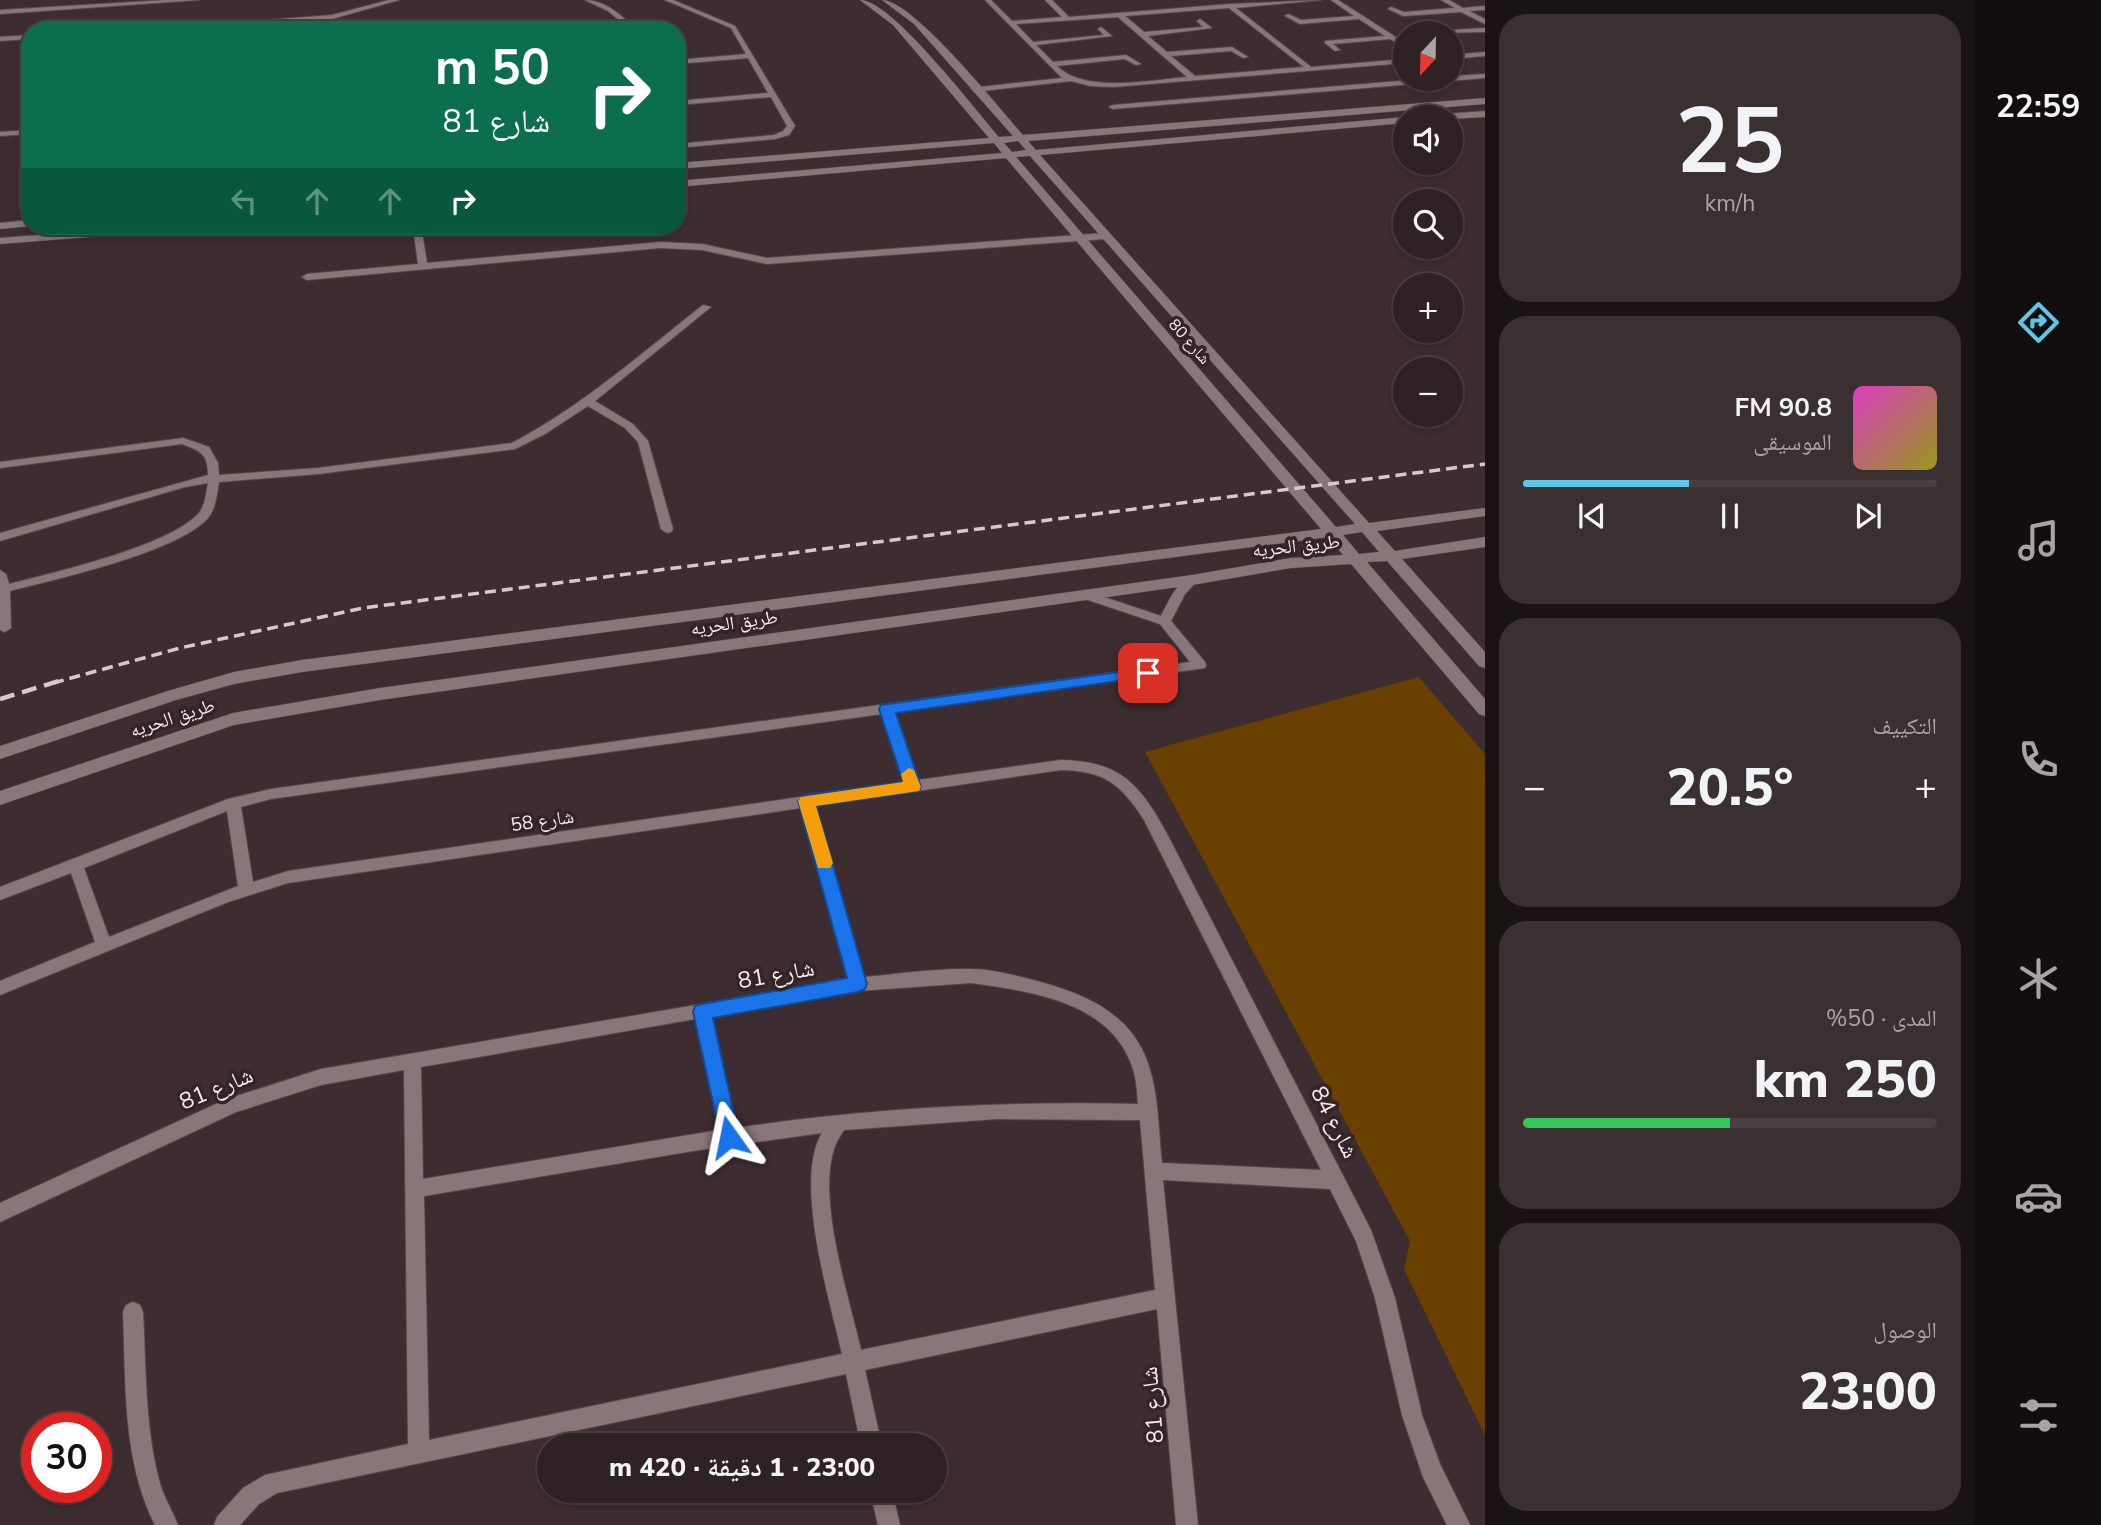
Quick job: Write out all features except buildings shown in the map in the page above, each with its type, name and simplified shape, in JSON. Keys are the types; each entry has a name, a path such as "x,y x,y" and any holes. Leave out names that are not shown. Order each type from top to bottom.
{"street":[{"path":"0,11 151,0"},
{"path":"0,11 196,0"},
{"path":"273,21 332,17 396,0"},
{"path":"588,0 623,21"},
{"path":"601,0 633,17"},
{"path":"668,0 733,27 791,126 781,135 686,145"},
{"name":"شارع 80","path":"864,0 888,16 901,29 1485,710"},
{"name":"شارع 80","path":"887,0 908,14 921,28 1485,662"},
{"path":"988,0 1030,44 1069,79"},
{"path":"1048,0 1067,18"},
{"path":"1191,0 1202,8"},
{"path":"1010,23 1318,0"},
{"path":"1334,0 1393,37"},
{"path":"1444,0 1485,22"},
{"path":"1230,6 1310,69"},
{"path":"1391,9 1403,14 1485,8"},
{"path":"1120,15 1169,54 1193,78"},
{"path":"1288,16 1300,22 1362,17"},
{"path":"1143,34 1209,28 1200,21"},
{"path":"901,29 921,28"},
{"path":"1030,44 1109,36 1101,29"},
{"path":"1463,31 1485,30"},
{"path":"1337,50 1327,42 1393,37"},
{"path":"0,39 21,38"},
{"path":"1169,54 1232,49 1245,57"},
{"path":"1463,56 1485,54"},
{"path":"686,61 751,57"},
{"path":"1051,64 1126,57 1138,64"},
{"path":"974,90 1069,79 1101,85 1393,62"},
{"path":"1370,64 1381,70"},
{"path":"1463,78 1485,76"},
{"path":"1113,107 1393,83"},
{"path":"686,102 774,95"},
{"path":"686,165 1485,101"},
{"path":"1463,116 1485,114"},
{"path":"686,183 1393,121"},
{"path":"0,136 21,135"},
{"path":"0,226 21,224"},
{"path":"0,241 77,235"},
{"path":"418,235 423,266"},
{"path":"307,277 660,245 702,247 767,261 1105,236"},
{"path":"1115,277 1141,275"},
{"path":"0,537 184,484 213,479 318,471 515,446 538,435 588,401 706,307"},
{"path":"588,401 629,426 643,441 667,529"},
{"path":"0,465 183,441 205,449 213,464 213,479 205,514 184,530 93,566 4,589"},
{"name":"طريق الحريه","path":"0,753 172,695 234,678 302,666 1485,512"},
{"name":"طريق الحريه","path":"0,799 233,719 380,694 1082,593 1192,580 1291,563 1357,560 1485,542"},
{"path":"0,574 4,589 5,628"},
{"path":"1164,621 1180,592 1192,580"},
{"path":"0,893 233,803 271,794 1200,665 1164,621 1082,593"},
{"path":"887,709 913,787"},
{"name":"شارع 58","path":"0,988 246,889 288,877 1062,765 1079,765 1108,771"},
{"name":"شارع 84","path":"1108,771 1138,797 1159,832 1364,1237 1385,1298 1416,1426 1432,1469 1459,1525"},
{"path":"806,801 858,984"},
{"path":"233,803 246,889"},
{"path":"75,864 104,944"},
{"name":"شارع 81","path":"0,1213 233,1105 321,1077 858,984 971,976 1013,982 1081,1002 1105,1017 1125,1036 1138,1059 1149,1112 1187,1525"},
{"path":"702,1012 729,1137"},
{"path":"412,1061 419,1452"},
{"path":"414,1189 729,1137 839,1123 973,1112 1149,1112"},
{"path":"839,1123 826,1143 819,1187 820,1210 869,1433"},
{"path":"1155,1171 1337,1180"},
{"path":"225,1525 251,1496 273,1483 1166,1297"},
{"path":"133,1312 145,1471 156,1509 167,1525"},
{"path":"884,1503 889,1525"}],"shaded area":[{"path":"1419,677 1485,754 1485,1435 1404,1269 1410,1241 1145,752"}],"railway":[{"path":"53,683 180,648 363,608 1485,464"},
{"path":"0,699 59,681"}],"slow traffic":[{"path":"824,863 806,801 913,787 909,774"}],"route":[{"path":"729,1137 702,1012 858,984 806,801 913,787 887,709 1148,673"}]}
